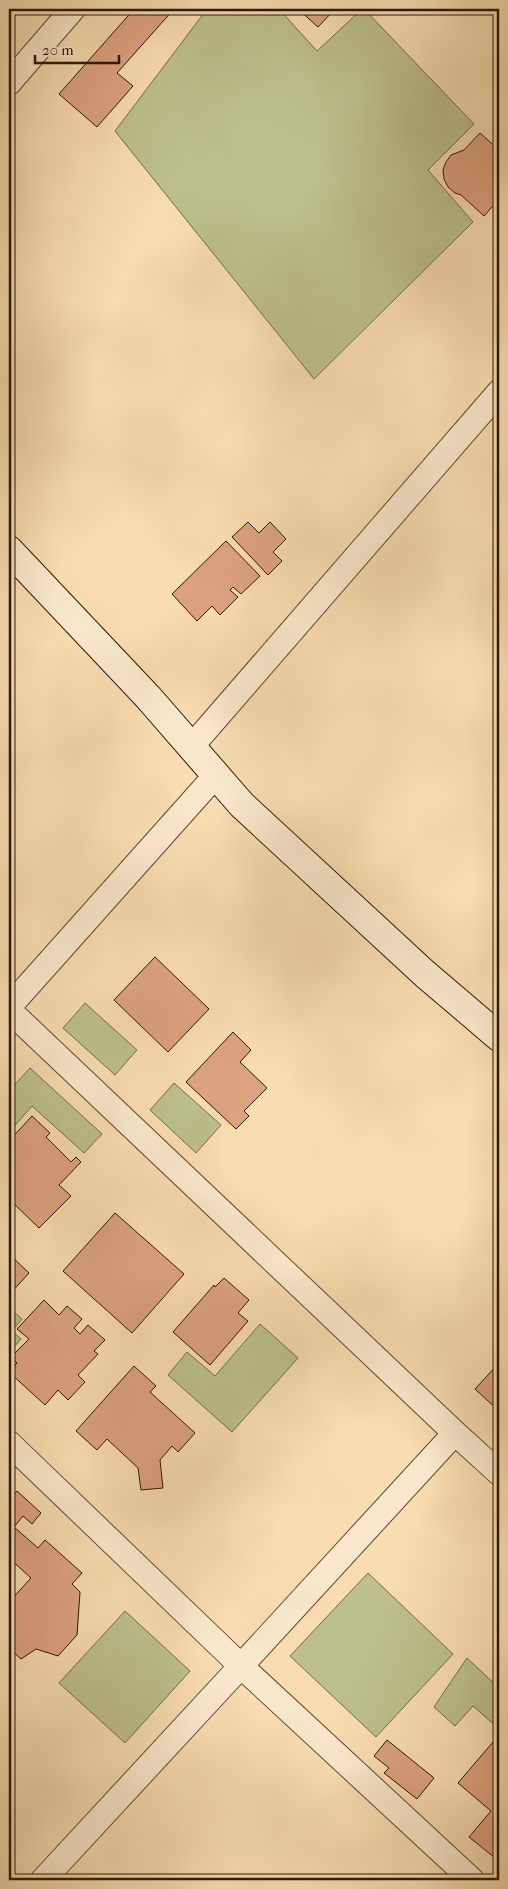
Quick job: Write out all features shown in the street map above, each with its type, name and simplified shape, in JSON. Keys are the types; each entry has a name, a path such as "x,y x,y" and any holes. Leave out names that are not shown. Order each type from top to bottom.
{"street":[{"path":"9,83 73,9"},
{"path":"192,746 499,392"},
{"path":"9,550 148,697 242,805 348,905 499,1037"},
{"path":"216,775 9,1009 454,1434 499,1473"},
{"path":"44,1880 454,1434"},
{"path":"9,1443 241,1666 472,1880"}],"green space":[{"path":"207,9 279,9 317,51 364,9 474,124 428,170 473,222 314,379 115,131"},
{"path":"85,1003 137,1050 115,1075 63,1028"},
{"path":"30,1068 102,1134 84,1153 32,1106 9,1132 9,1091"},
{"path":"174,1083 221,1125 196,1153 150,1110"},
{"path":"13,1311 22,1319 12,1331 21,1339 9,1353 9,1316"},
{"path":"260,1324 298,1358 232,1432 168,1375 187,1352 215,1376"},
{"path":"368,1573 453,1654 376,1737 290,1656"},
{"path":"125,1611 190,1671 125,1743 59,1683"},
{"path":"467,1658 499,1688 499,1729 473,1706 455,1726 434,1707"}],"building":[{"path":"134,9 174,9 117,73 133,86 97,127 59,94"},
{"path":"290,9 298,9 295,13"},
{"path":"298,9 335,9 318,27"},
{"path":"480,133 499,150 499,199 484,216 461,195 448,187 444,179 443,170 451,155 464,150"},
{"path":"248,522 259,533 270,522 286,539 273,552 282,561 268,575 232,537"},
{"path":"226,541 260,576 241,594 233,587 230,590 238,597 220,615 212,606 197,621 172,594"},
{"path":"155,957 209,1009 168,1052 114,1000"},
{"path":"233,1032 251,1050 240,1062 267,1088 244,1111 249,1116 236,1129 186,1082"},
{"path":"32,1116 50,1133 46,1137 71,1162 76,1157 81,1162 59,1185 71,1196 39,1228 9,1199 9,1141"},
{"path":"115,1213 184,1274 132,1333 63,1271"},
{"path":"9,1254 29,1273 9,1295"},
{"path":"224,1278 249,1300 238,1313 248,1321 210,1365 173,1332 214,1285 215,1287"},
{"path":"44,1300 59,1315 67,1306 82,1319 74,1328 80,1334 88,1325 105,1340 94,1351 98,1354 78,1375 85,1382 68,1400 58,1390 45,1405 9,1372 17,1363 11,1357 29,1339 17,1329"},
{"path":"499,1363 499,1411 475,1389"},
{"path":"134,1366 156,1386 150,1392 195,1433 178,1452 172,1446 160,1460 163,1488 141,1490 138,1468 107,1439 97,1450 76,1431"},
{"path":"17,1491 41,1513 32,1524 23,1516 14,1527 38,1548 45,1540 82,1573 72,1584 80,1592 77,1635 58,1656 36,1649 21,1659 9,1648 9,1602 31,1578 9,1558 9,1501"},
{"path":"387,1740 434,1778 417,1799 384,1773 389,1768 374,1756"},
{"path":"493,1742 499,1747 499,1853 495,1858 469,1837 491,1811 458,1783"}]}
